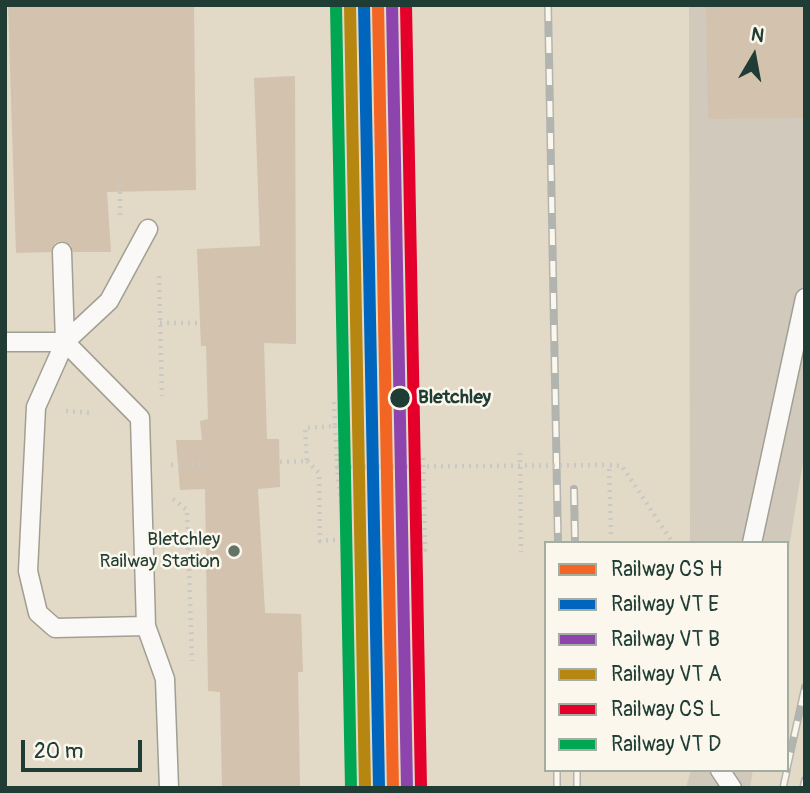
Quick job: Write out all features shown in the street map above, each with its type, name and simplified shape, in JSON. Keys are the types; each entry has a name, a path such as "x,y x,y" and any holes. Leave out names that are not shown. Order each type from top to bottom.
{"lane":[{"path":"146,626 55,628 38,613 28,571 36,407 65,342 109,301 148,229"},
{"path":"62,252 65,342 140,418 146,626 165,680 169,788"},
{"path":"752,541 805,299"},
{"path":"5,342 65,342"}],"path":[{"path":"120,178 120,191"},
{"path":"36,407 163,419 158,262"},
{"path":"160,323 200,323"},
{"path":"334,401 337,467 345,539 320,541 319,473 307,461 305,428 335,426"},
{"path":"170,453 171,476"},
{"path":"520,453 521,552"},
{"path":"411,455 423,456 425,550 412,552"},
{"path":"279,462 307,461"},
{"path":"171,465 204,464"},
{"path":"609,466 611,534"},
{"path":"337,467 622,466 672,541"},
{"path":"172,488 173,499 187,510 192,663"}],"shaded area":[{"path":"689,5 805,5 805,449 789,548 789,541 690,541"},
{"path":"690,772 753,772 750,788 686,788"}],"building":[{"path":"8,5 194,5 196,190 107,192 111,252 73,252 71,245 62,241 55,243 51,252 16,253"},
{"path":"706,5 805,5 805,118 708,119"},
{"path":"295,76 296,344 264,343 267,439 279,439 280,487 258,489 265,613 301,614 303,672 298,672 300,788 222,788 220,692 208,691 205,489 180,490 176,440 202,440 200,421 208,419 206,346 201,346 197,249 260,246 254,78"}],"railway":[{"path":"548,5 558,541"},
{"path":"574,489 575,541"},
{"path":"789,759 805,687"},
{"path":"557,772 557,788"},
{"path":"577,772 577,788"},
{"path":"783,788 787,772"},
{"path":"803,788 805,780"}],"transit line":[{"path":"364,5 379,788"},
{"path":"378,5 393,788"},
{"path":"392,5 407,788"},
{"path":"406,5 421,787"},
{"path":"336,6 351,788"},
{"path":"350,6 365,788"}],"place":[{"name":"Bletchley","path":"400,398"},
{"name":"Bletchley Railway Station","path":"234,551"}]}
